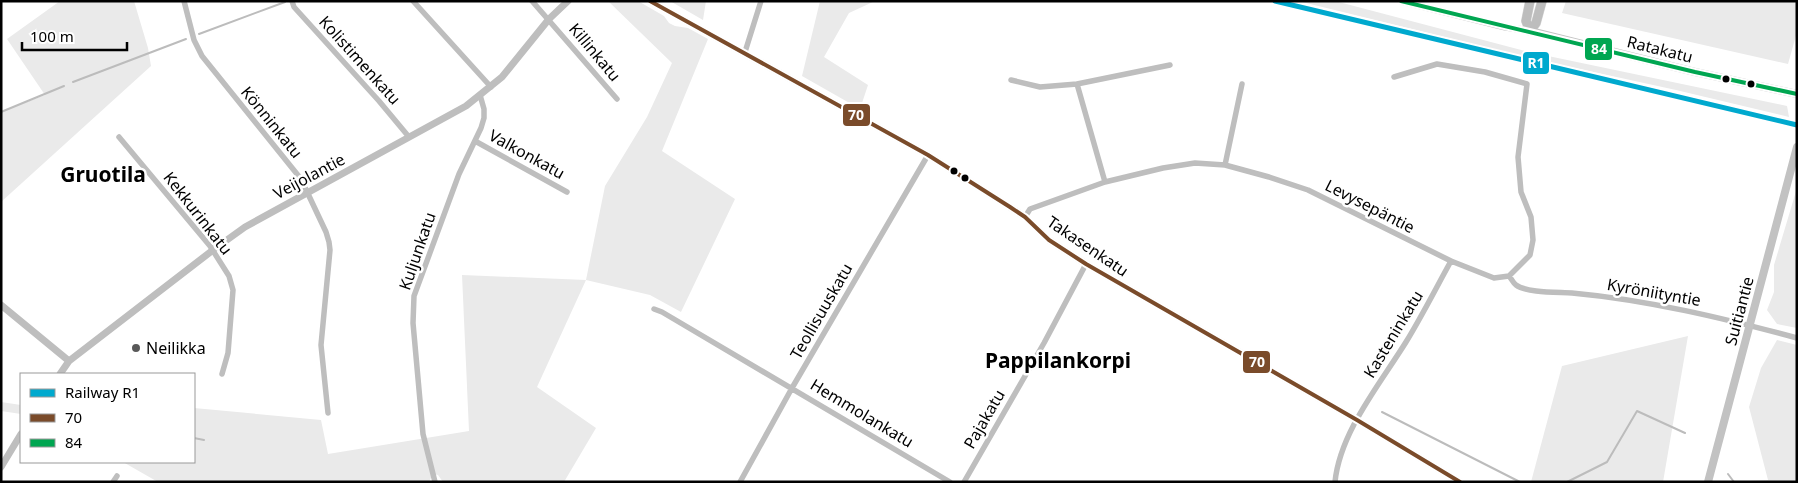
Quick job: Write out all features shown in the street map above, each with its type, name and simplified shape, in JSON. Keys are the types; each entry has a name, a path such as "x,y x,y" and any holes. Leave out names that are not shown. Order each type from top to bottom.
{"highway":[{"path":"1530,1 1526,20 1530,31"},
{"path":"1530,31 1536,23 1542,1"}],"main road":[{"name":"Ratakatu","path":"1530,31 1695,72 1797,94"},
{"name":"Suitiantie","path":"1708,482 1797,147"}],"street":[{"name":"Könninkatu","path":"184,1 194,40 202,56 301,179 329,242 321,345 328,413"},
{"name":"Kolistimenkatu","path":"292,1 294,7 410,137"},
{"path":"413,1 491,87"},
{"name":"Killinkatu","path":"532,1 617,99"},
{"name":"Veijolantie","path":"61,373 69,361 212,250 245,227 466,106 502,78 548,19 568,1"},
{"name":"Takasenkatu","path":"650,1 928,154 1025,217 1048,240 1086,264 1357,420 1460,482"},
{"path":"744,52 761,1"},
{"name":"Ratakatu","path":"1401,1 1505,27 1530,31"},
{"path":"1394,77 1437,64 1485,72 1527,84 1518,157 1521,192 1530,217 1533,240 1530,255 1509,276"},
{"path":"1011,80 1040,87 1077,84 1170,65"},
{"path":"1077,84 1105,182"},
{"path":"1225,165 1242,84"},
{"name":"Kuljunkatu","path":"435,482 424,434 413,323 414,296 459,174 484,118 480,95"},
{"name":"Kekkurinkatu","path":"119,137 212,250 229,276 233,290 228,353 222,374"},
{"name":"Valkonkatu","path":"475,141 567,192"},
{"name":"Teollisuuskatu","path":"740,482 792,388 928,154"},
{"name":"Levysepäntie","path":"1025,217 1030,208 1105,182 1163,168 1195,163 1225,165 1269,176 1308,190 1451,261 1494,278 1509,276"},
{"name":"Kasteninkatu","path":"1357,420 1406,341 1451,261"},
{"name":"Pajakatu","path":"964,482 1044,343 1086,264"},
{"name":"Kyröniityntie","path":"1509,276 1516,284 1525,289 1594,296 1671,308 1750,325 1797,338"},
{"path":"1,305 69,361"},
{"name":"Hemmolankatu","path":"654,309 950,482"},
{"path":"1335,482 1341,455 1357,420"},
{"path":"1,467 20,436"}],"shaded area":[{"path":"60,1 134,1 148,48 151,66 1,202 1,112 45,95 7,39"},
{"path":"608,1 638,1 664,16 669,23 688,28 708,39 662,151 735,199 681,312 650,295 586,280 605,186 647,117 672,63"},
{"path":"670,1 706,1 703,20"},
{"path":"820,1 875,1 849,13 824,57 868,85 860,109 802,76"},
{"path":"1298,1 1335,1 1529,52 1787,106 1789,117 1534,59"},
{"path":"1566,1 1797,1 1797,32 1788,64 1562,13"},
{"path":"1797,188 1797,328 1777,324 1767,310 1774,292 1774,265"},
{"path":"462,275 586,280 537,387 596,428 564,482 443,482 438,475 433,474 429,482 158,482 125,463 195,463 195,408 321,420 328,454 469,431"},
{"path":"1688,336 1663,482 1531,482 1562,366"},
{"path":"1777,340 1797,345 1797,482 1732,482 1768,480 1749,407 1761,368"},
{"path":"1,402 20,405 20,414 1,411"}],"waterway":[{"path":"199,34 285,2"},
{"path":"73,82 186,39"},
{"path":"1,112 64,86"},
{"path":"1567,482 1607,462 1637,411 1685,433"},
{"path":"1382,412 1520,482"},
{"path":"195,438 204,440"},
{"path":"1728,474 1734,482"}],"rail line":[{"name":"R1","path":"1275,1 1797,125"}],"transit line":[{"name":"70","path":"650,1 928,155 1025,217 1049,240 1086,264 1357,420 1460,482"},
{"name":"84","path":"1401,1 1695,72 1797,94"}],"place":[{"name":"Neilikka","path":"136,348"}],"district":[{"name":"Gruotila","path":"103,174"},
{"name":"Pappilankorpi","path":"1058,360"}]}
